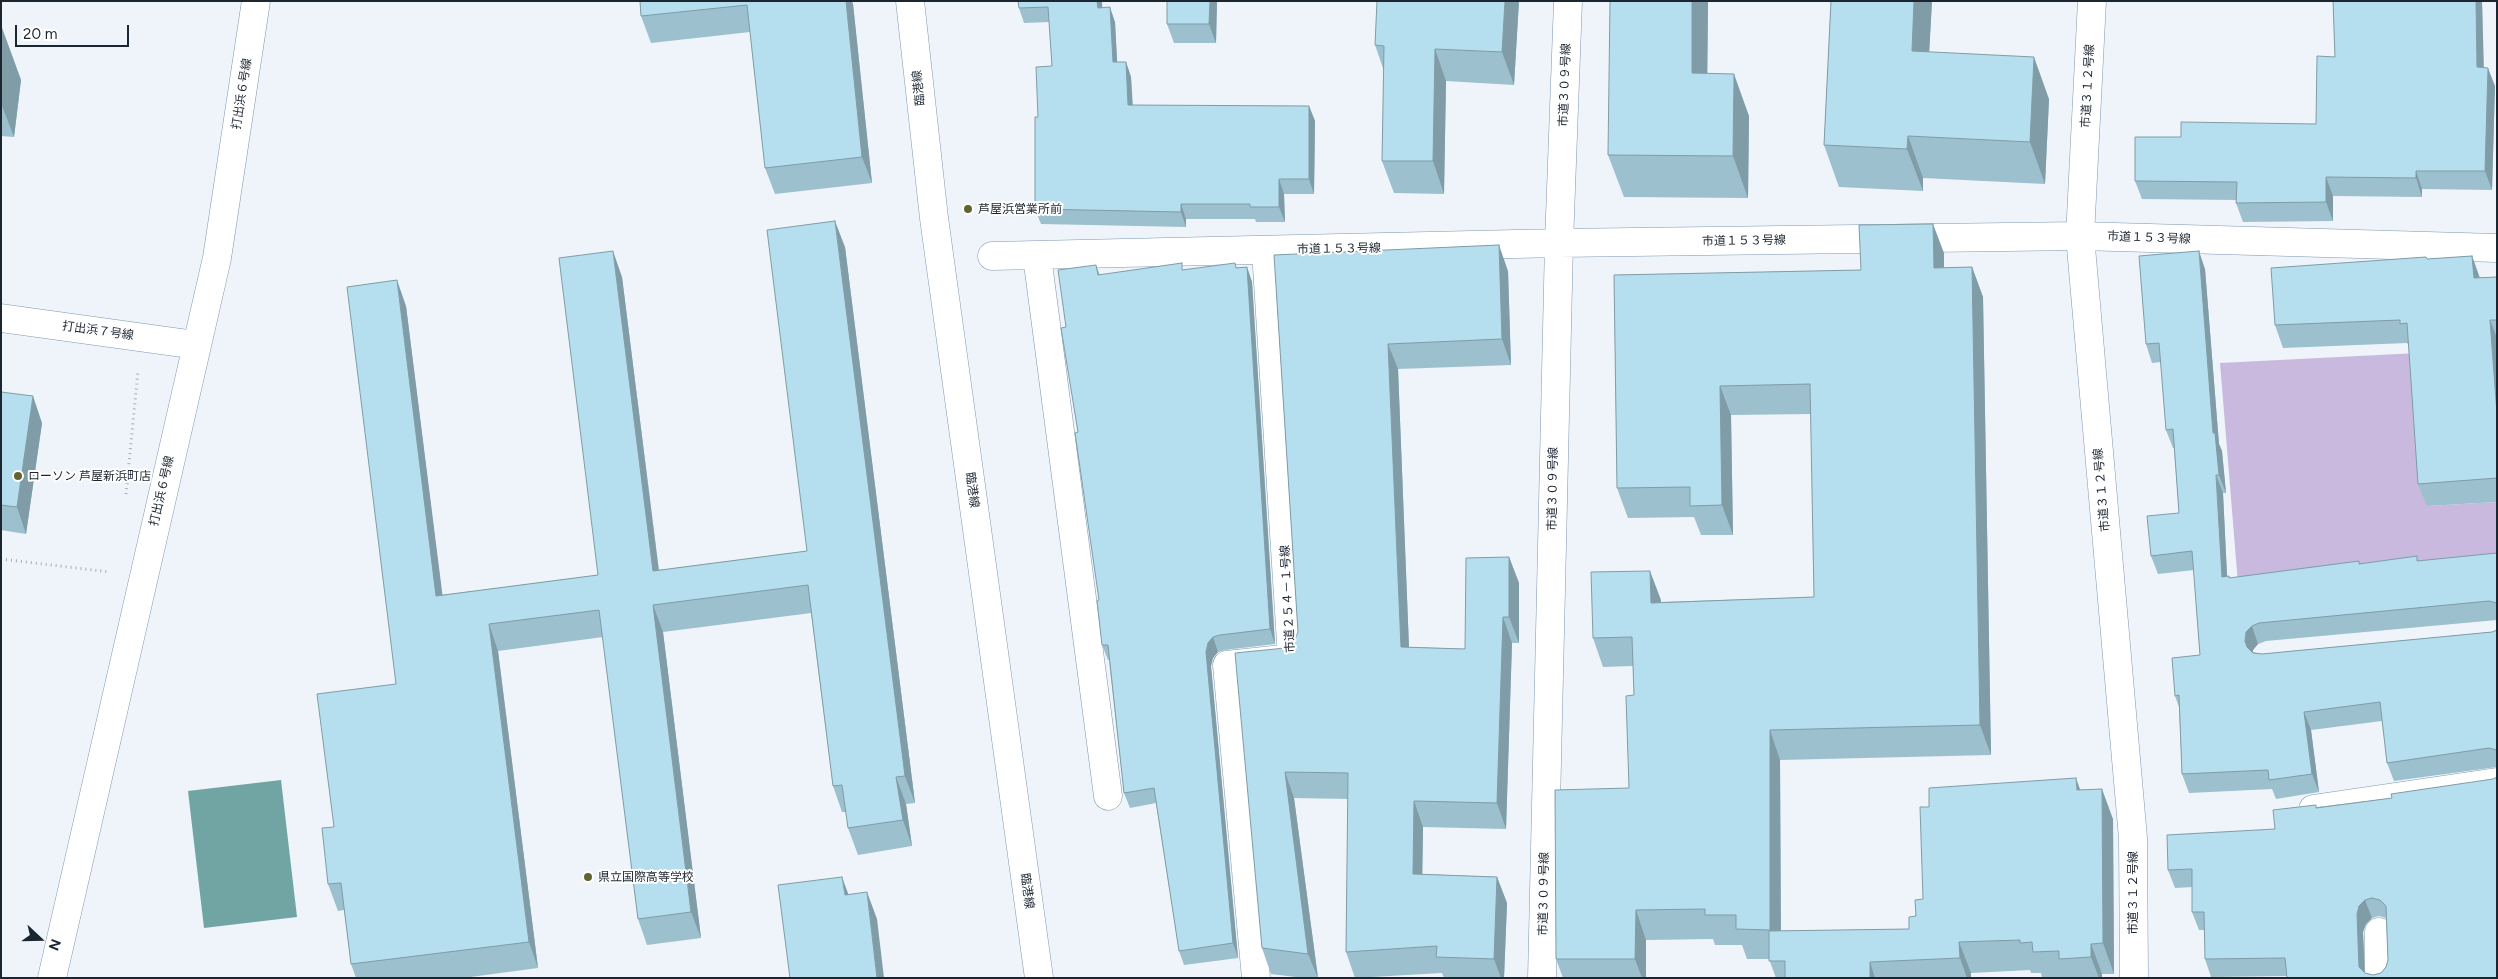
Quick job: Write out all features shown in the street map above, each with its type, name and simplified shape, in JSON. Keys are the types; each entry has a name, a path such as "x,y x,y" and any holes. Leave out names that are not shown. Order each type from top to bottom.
{"street":[{"name":"打出浜６号線","path":"52,978 217,258 256,1"},
{"name":"臨港線","path":"910,1 934,218 1039,978"},
{"name":"市道３０９号線","path":"1542,978 1559,243 1568,1"},
{"name":"市道３１２号線","path":"2092,1 2080,236 2133,838 2134,978"},
{"name":"市道１５３号線","path":"992,256 1559,243 2080,236 2497,248"},
{"name":"市道２５４－１号線","path":"1256,978 1227,665 1292,658 1266,250"},
{"path":"1037,256 1108,796"},
{"name":"打出浜７号線","path":"1,318 196,344"},
{"path":"2291,812 2497,782"},
{"path":"2379,932 2379,978"}],"path":[{"path":"126,496 138,370"},
{"path":"1,559 118,574"}],"shaded area":[{"path":"2497,349 2427,506 2497,502 2497,563 2238,584 2220,363"},
{"path":"281,780 297,917 204,928 188,791"}],"building":[{"path":"640,1 846,1 862,157 765,168 747,5 641,16"},
{"path":"1018,1 1097,1 1098,8 1110,7 1113,62 1126,62 1128,105 1309,106 1309,179 1279,179 1279,207 1250,207 1250,204 1181,204 1181,212 1035,209 1035,117 1038,117 1036,67 1052,66 1048,7 1019,8"},
{"path":"1167,1 1210,1 1209,24 1167,24"},
{"path":"1377,1 1505,1 1502,52 1435,49 1433,161 1382,161 1384,46 1375,45"},
{"path":"1610,1 1692,1 1692,73 1734,74 1733,156 1608,155"},
{"path":"1831,1 1914,1 1912,51 2034,57 2030,142 1908,136 1907,149 1824,145"},
{"path":"2333,1 2476,1 2477,67 2488,68 2485,171 2416,171 2416,178 2326,177 2326,202 2236,203 2237,182 2135,181 2135,137 2181,137 2181,122 2316,124 2317,56 2335,57"},
{"path":"835,221 905,776 896,777 903,820 848,828 842,785 833,786 808,585 653,605 691,912 638,919 599,610 489,624 529,942 351,964 341,883 328,884 322,828 334,827 317,694 396,684 347,287 397,280 436,596 598,575 559,258 613,251 653,571 807,551 767,230"},
{"path":"1933,224 1934,268 1972,267 1980,725 1770,730 1770,930 1736,929 1736,915 1705,915 1705,909 1636,910 1635,959 1556,959 1555,790 1629,788 1626,696 1634,695 1632,637 1593,638 1591,572 1650,571 1651,603 1814,597 1810,384 1720,386 1722,505 1690,506 1690,487 1617,488 1614,275 1861,270 1859,225"},
{"path":"1499,245 1502,339 1388,344 1401,647 1465,649 1466,558 1509,557 1509,617 1503,617 1497,803 1414,801 1413,874 1497,877 1494,959 1436,957 1437,946 1346,952 1348,773 1285,772 1308,954 1262,948 1235,653 1285,648 1292,645 1298,632 1274,255"},
{"path":"2199,251 2213,433 2215,433 2219,475 2216,475 2222,577 2229,576 2229,578 2359,561 2359,564 2417,556 2417,561 2497,553 2497,603 2489,601 2259,623 2252,626 2246,632 2245,641 2247,647 2253,653 2262,654 2497,630 2497,750 2489,748 2387,763 2380,702 2304,712 2312,774 2269,780 2268,770 2182,774 2179,695 2175,696 2172,658 2200,655 2192,551 2151,556 2147,516 2179,513 2173,429 2166,430 2159,343 2146,344 2139,256"},
{"path":"2472,256 2474,278 2497,277 2497,320 2490,320 2497,414 2497,478 2418,484 2407,323 2400,324 2400,320 2275,325 2271,268 2426,257 2427,259"},
{"path":"1182,263 1182,270 1235,263 1236,268 1247,267 1270,629 1220,635 1213,637 1208,643 1206,652 1233,943 1179,951 1154,788 1124,793 1108,645 1102,645 1097,601 1099,600 1075,433 1078,432 1061,328 1066,327 1058,270 1096,265 1098,275"},
{"path":"1,392 33,396 17,507 1,505"},
{"path":"2497,777 2497,978 2287,978 2285,958 2205,959 2204,912 2192,912 2192,869 2168,870 2167,835 2275,829 2273,810 2316,805 2316,808 2392,798 2391,794","holes":["2372,898 2380,900 2386,906 2388,960 2386,967 2381,973 2373,975 2365,973 2359,967 2357,914 2359,906 2365,900"]},
{"path":"2076,778 2077,790 2102,789 2103,943 2091,944 2091,957 2059,959 2059,951 2033,952 2032,942 2020,943 2020,940 1959,942 1960,958 1870,962 1870,978 1785,978 1785,961 1769,961 1769,931 1909,929 1909,917 1916,916 1915,900 1923,899 1920,807 1929,807 1929,788"},
{"path":"842,877 845,895 867,892 877,978 790,978 778,885"}],"place":[{"name":"芦屋浜営業所前","path":"968,209"},
{"name":"ローソン 芦屋新浜町店","path":"18,476"},
{"name":"県立国際高等学校","path":"588,877"}]}
